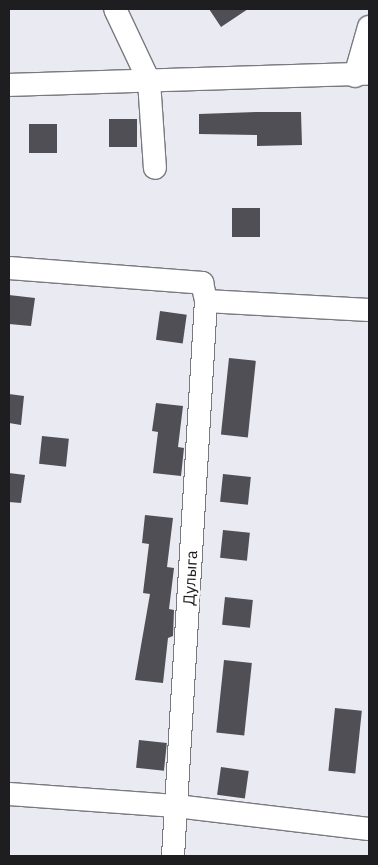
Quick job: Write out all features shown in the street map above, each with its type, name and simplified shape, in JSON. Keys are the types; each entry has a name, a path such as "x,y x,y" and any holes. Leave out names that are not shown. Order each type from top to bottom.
{"street":[{"path":"115,9 149,81 155,168"},
{"path":"9,85 362,75 369,27"},
{"path":"9,268 202,283 206,301 369,310"},
{"name":"Дулыга","path":"173,856 206,301"},
{"path":"9,794 176,806 369,829"}],"building":[{"path":"209,9 248,9 221,27"},
{"path":"301,112 302,145 257,146 257,135 199,134 199,114"},
{"path":"109,119 137,119 137,147 109,147"},
{"path":"29,124 57,124 57,153 29,153"},
{"path":"232,208 260,208 260,237 232,237"},
{"path":"9,295 35,298 31,326 9,324"},
{"path":"160,311 187,315 183,343 156,340"},
{"path":"229,358 256,361 248,437 221,435"},
{"path":"9,394 24,396 21,425 9,423"},
{"path":"156,403 183,406 178,447 184,448 181,476 153,473 158,432 152,431"},
{"path":"42,436 69,439 66,467 39,464"},
{"path":"9,473 25,475 21,503 9,502"},
{"path":"223,474 251,477 248,505 220,502"},
{"path":"145,515 173,518 167,567 174,568 169,609 174,610 173,636 168,638 163,683 135,680 150,594 143,593 149,544 142,543"},
{"path":"223,530 250,533 247,561 220,558"},
{"path":"225,597 253,600 250,628 222,625"},
{"path":"224,660 252,663 244,736 216,733"},
{"path":"335,708 362,711 355,773 328,771"},
{"path":"139,740 167,743 164,771 136,768"},
{"path":"221,767 249,771 245,799 217,795"}]}
